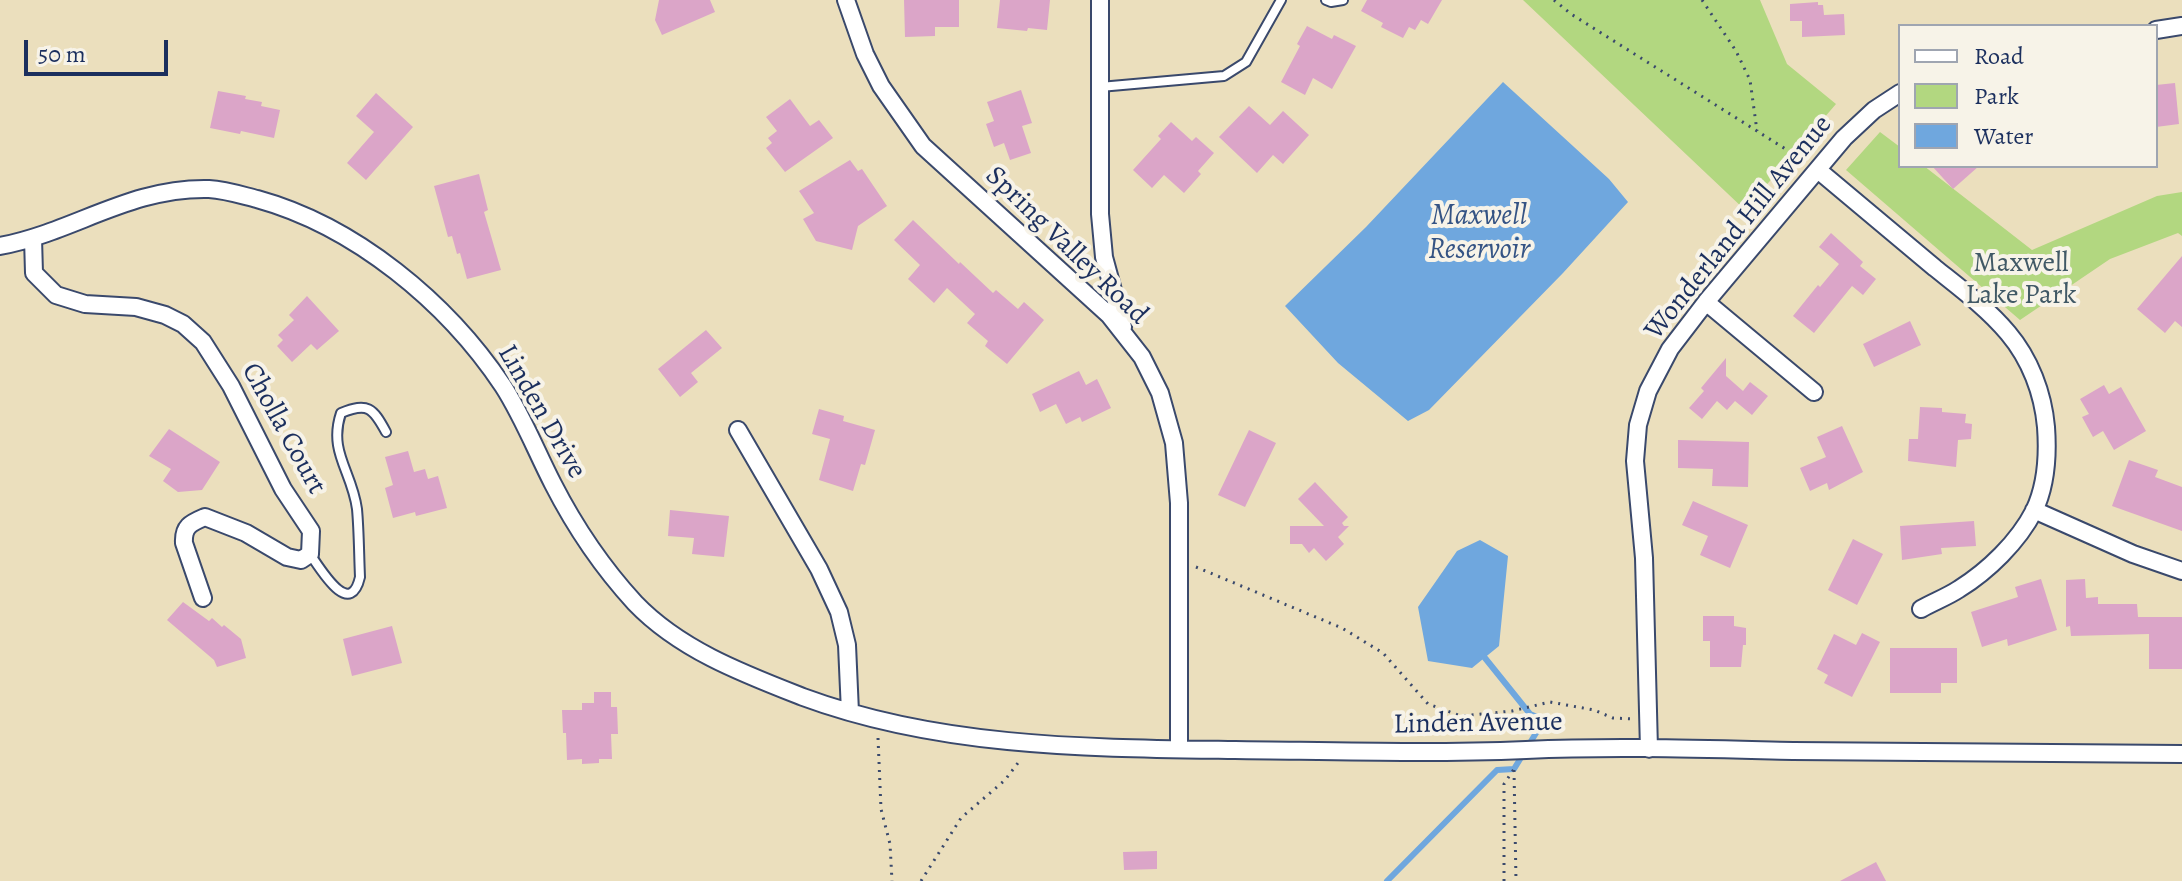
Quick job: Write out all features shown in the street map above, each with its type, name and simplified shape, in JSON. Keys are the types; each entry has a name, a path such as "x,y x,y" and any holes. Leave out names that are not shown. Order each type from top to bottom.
{"street":[{"name":"Spring Valley Road","path":"846,0 865,54 881,86 923,146 1109,315 1142,357 1160,393 1174,443 1179,503 1179,749"},
{"path":"1100,0 1100,214 1104,257 1124,332"},
{"path":"2158,30 2182,26"},
{"name":"Wonderland Hill Avenue","path":"1649,749 1644,558 1635,461 1638,425 1648,391 1670,349 1706,302 1844,138 1874,110 1898,94"},
{"path":"1818,170 1982,307 2008,333 2036,381 2045,413 2048,446 2044,479 2034,510 2013,541 1988,568 1958,590 1921,609"},
{"name":"Linden Drive","path":"0,246 33,238 138,198 173,191 209,189 278,205 349,238 395,270 449,319 476,350 505,390 573,522 602,565 637,605 683,642 718,662 781,688"},
{"name":"Cholla Court","path":"33,238 34,273 56,295 85,304 136,307 165,315 183,324 203,342 231,386 283,489 311,531 310,554"},
{"path":"1706,302 1814,392"},
{"path":"738,430 819,569 839,612 847,645 850,712"},
{"path":"2034,510 2133,554 2182,571"},
{"path":"203,598 183,533 189,524 205,517 246,533 287,557 301,560 310,554"},
{"name":"Linden Avenue","path":"781,688 850,712 929,731 1102,748 2182,754"}],"lane":[{"path":"1100,87 1224,76 1246,62 1281,0"},
{"path":"1326,0 1343,0"},
{"path":"310,554 336,589 352,593 357,588 360,577 357,509 351,483 336,447 336,428 341,413 356,407 368,408 378,417 386,432"}],"path":[{"path":"1554,0 1571,14 1818,170"},
{"path":"1702,0 1736,51 1750,80 1757,131"},
{"path":"1179,560 1342,628 1383,653 1428,704 1461,716 1512,711 1550,702 1594,710 1613,718 1649,720"},
{"path":"878,719 881,809 890,844 892,881"},
{"path":"921,881 961,818 1005,780 1033,743"},
{"path":"1511,751 1516,881"},
{"path":"1504,881 1504,784 1514,769"}],"green space":[{"path":"1523,0 1760,0 1787,64 1836,104 1745,210"},
{"name":"Maxwell Lake Park","path":"1880,132 1898,146 1898,168 1927,168 2032,250 2157,196 2182,192 2182,236 2178,233 2110,259 2020,320 1846,170"}],"water":[{"name":"Maxwell Reservoir","path":"1503,82 1609,179 1628,202 1429,410 1408,421 1338,363 1285,306 1366,227"},
{"path":"1480,540 1508,556 1499,646 1472,668 1428,661 1418,607 1457,551"}],"building":[{"path":"659,0 710,0 715,12 662,35 655,20"},
{"path":"904,0 959,0 959,27 935,27 935,36 905,37"},
{"path":"1000,0 1050,0 1047,30 997,28"},
{"path":"1367,0 1442,0 1428,24 1421,20 1415,30 1409,27 1403,38 1381,27 1383,23 1361,11"},
{"path":"1818,2 1818,5 1823,5 1824,15 1844,14 1845,35 1802,37 1802,21 1790,21 1790,4"},
{"path":"1307,26 1332,39 1334,35 1356,46 1332,89 1313,78 1305,95 1281,82"},
{"path":"2175,83 2179,124 2158,127 2158,85"},
{"path":"1021,90 1032,123 1022,126 1031,153 1010,160 1004,143 994,147 986,124 994,121 987,102"},
{"path":"218,91 246,96 245,99 262,102 261,106 280,110 274,138 210,128"},
{"path":"376,93 413,127 366,180 347,163 374,132 356,116"},
{"path":"790,99 810,126 819,120 833,138 785,172 766,148 772,143 768,138 777,131 766,117"},
{"path":"1249,106 1270,125 1283,111 1309,135 1283,164 1273,155 1257,173 1219,137"},
{"path":"1171,122 1192,141 1196,137 1214,153 1184,193 1164,175 1152,188 1133,170 1161,139 1158,136"},
{"path":"850,160 858,171 862,169 887,206 858,226 852,250 816,241 803,219 814,213 799,191"},
{"path":"1934,168 1977,168 1953,189"},
{"path":"479,174 488,210 484,212 501,270 467,279 460,253 457,254 452,236 448,237 434,186"},
{"path":"913,220 993,293 996,290 1018,309 1024,302 1044,320 1007,364 985,346 988,341 967,323 975,314 947,288 934,303 908,279 920,265 894,240"},
{"path":"1831,233 1863,262 1860,266 1876,279 1863,295 1852,286 1814,333 1793,316 1839,264 1819,247"},
{"path":"2182,256 2182,327 2175,321 2165,333 2137,309"},
{"path":"307,296 339,331 317,350 311,344 292,362 277,346 283,340 278,335 294,320 289,315"},
{"path":"1910,321 1921,345 1874,367 1863,344"},
{"path":"706,330 722,348 691,373 698,382 680,397 658,369"},
{"path":"1726,358 1726,376 1743,391 1750,382 1768,396 1752,415 1735,401 1727,410 1717,401 1702,419 1689,408"},
{"path":"1079,371 1086,385 1097,379 1111,408 1082,422 1080,417 1066,424 1056,404 1040,412 1032,394"},
{"path":"2104,385 2109,394 2121,387 2146,431 2114,450 2103,431 2093,437 2082,417 2089,414 2080,399"},
{"path":"1920,407 1966,414 1965,423 1972,424 1971,439 1958,440 1956,467 1908,461 1909,439 1918,439"},
{"path":"819,409 844,416 843,421 875,430 865,465 861,464 853,491 819,480 830,439 812,434"},
{"path":"1842,426 1863,472 1829,490 1827,483 1810,491 1800,468 1826,457 1817,437"},
{"path":"169,429 220,462 202,490 178,492 163,481 171,469 149,456"},
{"path":"1249,430 1276,443 1245,507 1218,495"},
{"path":"1678,440 1749,442 1748,487 1712,486 1713,469 1678,468"},
{"path":"408,451 414,472 425,469 428,479 438,476 447,508 393,518 385,488 393,485 385,457"},
{"path":"2129,460 2158,470 2155,477 2182,487 2182,531 2112,506"},
{"path":"1315,482 1348,517 1342,523 1349,526 1338,537 1344,544 1326,561 1314,548 1309,553 1302,544 1290,544 1290,526 1324,526 1298,499"},
{"path":"1693,501 1748,525 1730,568 1700,555 1708,536 1682,525"},
{"path":"670,510 729,516 724,557 692,554 694,538 668,536"},
{"path":"1974,521 1976,546 1941,548 1942,554 1902,560 1900,526"},
{"path":"1853,539 1883,554 1857,605 1828,590"},
{"path":"2041,579 2057,630 2008,646 2007,639 1982,647 1971,612 2018,597 2015,587"},
{"path":"2085,579 2086,598 2098,597 2098,604 2137,604 2138,617 2182,617 2182,669 2149,669 2149,634 2071,636 2070,626 2066,627 2066,580"},
{"path":"183,602 209,621 212,618 222,627 224,625 241,639 246,658 217,667 214,660 167,620"},
{"path":"1703,616 1734,616 1734,626 1746,628 1741,667 1710,667 1710,641 1703,641"},
{"path":"392,626 402,663 352,676 343,639"},
{"path":"1862,633 1880,642 1852,697 1824,683 1828,675 1817,669 1834,634 1856,645"},
{"path":"1890,648 1957,648 1957,683 1941,683 1941,693 1890,693"},
{"path":"594,692 611,692 611,707 617,707 618,734 611,734 612,759 582,764 582,759 567,760 562,710 582,710 582,703 594,703"},
{"path":"1157,851 1157,869 1124,870 1123,852"},
{"path":"1876,862 1886,881 1840,881"}],"waterway":[{"path":"1387,881 1497,770 1514,769 1544,720 1530,714 1485,658"}]}
